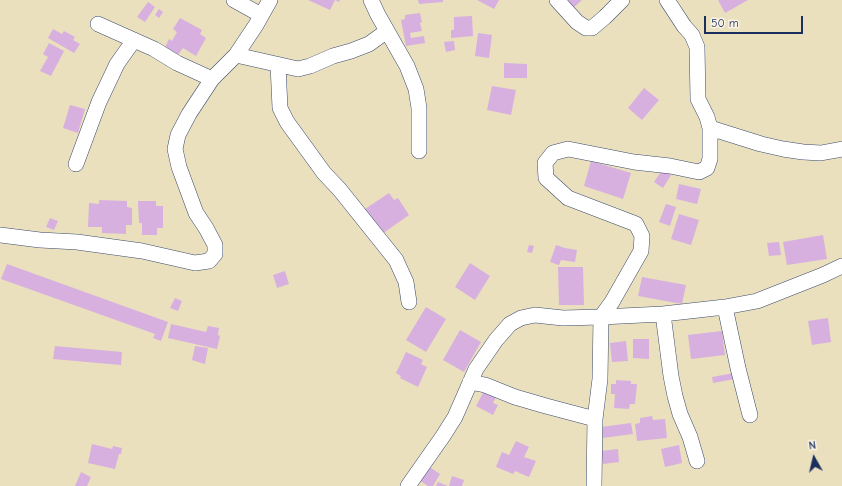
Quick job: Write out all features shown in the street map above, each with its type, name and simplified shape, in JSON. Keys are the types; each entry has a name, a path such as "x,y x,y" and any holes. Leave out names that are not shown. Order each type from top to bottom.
{"street":[{"path":"234,0 261,16"},
{"path":"0,235 40,240 77,242 142,251 195,263 209,261 215,254 215,246 196,213 179,167 175,149 178,135 189,114 212,79 236,55 253,30 270,0"},
{"path":"371,0 407,66 416,89 419,108 419,151"},
{"path":"557,0 578,22 586,28 592,28 622,0"},
{"path":"594,486 595,419 600,379 602,318 641,252 642,236 636,224 568,198 546,178 545,163 553,153 568,149 699,172 707,168 710,159 710,128 707,117 698,99 696,47 692,35 684,26 667,0"},
{"path":"98,24 120,32 134,40 154,48 177,63 212,79"},
{"path":"236,55 298,69 369,44 387,31"},
{"path":"76,164 99,102 114,69 134,40"},
{"path":"278,65 280,108 287,122 324,173 340,190 396,260 406,282 409,302"},
{"path":"710,128 761,144 783,149 821,153 842,149"},
{"path":"408,486 455,417 476,368 496,340 510,324 521,318 535,315 563,318 602,318 663,314 725,307 757,300 823,276 842,266"},
{"path":"725,307 750,415"},
{"path":"663,314 675,396 697,461"},
{"path":"470,382 485,385 540,404 595,419"}],"building":[{"path":"308,0 335,0 330,10"},
{"path":"418,0 443,0 443,2 419,4"},
{"path":"477,0 499,0 494,9"},
{"path":"563,0 582,0 572,9"},
{"path":"718,0 748,0 725,13"},
{"path":"148,2 155,7 145,22 137,17"},
{"path":"159,9 163,12 159,18 155,15"},
{"path":"420,13 422,31 410,33 411,38 424,36 425,43 406,46 401,20 405,19 405,15"},
{"path":"472,16 473,36 451,38 451,30 454,30 454,17"},
{"path":"180,18 202,30 200,34 206,38 196,56 183,48 178,55 165,47 169,39 172,41 177,32 173,29"},
{"path":"53,29 62,34 64,31 75,37 73,40 80,44 74,53 48,38"},
{"path":"478,33 492,35 489,58 475,56"},
{"path":"454,41 455,50 446,52 444,42"},
{"path":"49,43 64,51 51,76 40,71 48,57 43,54"},
{"path":"504,63 527,64 527,78 504,78"},
{"path":"492,86 516,90 511,115 487,110"},
{"path":"644,88 659,100 642,120 628,108"},
{"path":"70,105 85,109 78,133 63,128"},
{"path":"591,161 631,173 623,199 584,186"},
{"path":"662,170 671,175 663,188 654,182"},
{"path":"679,184 701,189 697,204 676,199"},
{"path":"389,193 394,200 398,198 409,215 382,234 365,209"},
{"path":"99,200 127,201 127,207 132,208 132,225 126,225 126,234 102,233 102,227 88,227 89,203 99,204"},
{"path":"138,201 156,201 156,206 163,206 163,228 157,228 157,235 142,235 142,223 139,223"},
{"path":"666,204 676,207 670,226 659,222"},
{"path":"679,214 699,220 691,245 671,239"},
{"path":"50,218 58,221 54,230 46,227"},
{"path":"823,235 827,259 787,265 783,242"},
{"path":"779,242 781,255 769,256 767,243"},
{"path":"529,245 534,246 532,253 527,252"},
{"path":"556,245 577,250 575,262 561,260 559,265 550,262"},
{"path":"470,263 490,276 475,300 455,287"},
{"path":"7,264 168,322 161,341 153,338 155,334 1,279"},
{"path":"558,267 583,267 584,305 559,305"},
{"path":"285,271 289,284 277,288 273,275"},
{"path":"642,277 686,285 682,304 638,296"},
{"path":"175,298 182,301 178,311 170,308"},
{"path":"426,307 446,319 426,352 406,340"},
{"path":"828,318 831,342 812,345 808,321"},
{"path":"171,324 206,332 208,326 219,328 218,335 220,336 217,349 168,338"},
{"path":"460,330 481,342 464,372 443,360"},
{"path":"722,331 725,355 691,359 688,335"},
{"path":"633,339 649,339 649,359 633,358"},
{"path":"626,341 628,361 612,362 610,343"},
{"path":"55,346 122,352 121,365 53,359"},
{"path":"195,346 208,348 205,364 192,360"},
{"path":"406,352 423,360 421,364 427,367 418,387 400,378 401,376 396,373"},
{"path":"734,373 735,379 713,383 712,377"},
{"path":"616,380 631,381 631,384 637,384 635,404 630,404 629,409 614,408 615,394 611,394 611,384 616,384"},
{"path":"485,389 497,395 493,403 498,405 493,415 476,406"},
{"path":"652,416 653,420 665,419 667,438 637,441 635,424 640,423 640,418"},
{"path":"631,423 633,434 603,438 601,427"},
{"path":"516,441 529,447 524,457 536,461 529,477 515,471 513,474 496,467 502,452 509,455"},
{"path":"92,444 112,449 113,446 122,448 115,469 88,463"},
{"path":"679,445 682,463 665,467 661,449"},
{"path":"618,449 619,462 603,464 601,451"},
{"path":"428,466 440,474 433,486 428,486 419,480"},
{"path":"81,472 91,477 87,486 75,486"},
{"path":"452,476 464,480 462,486 449,486"},
{"path":"438,482 448,486 436,486"}]}
